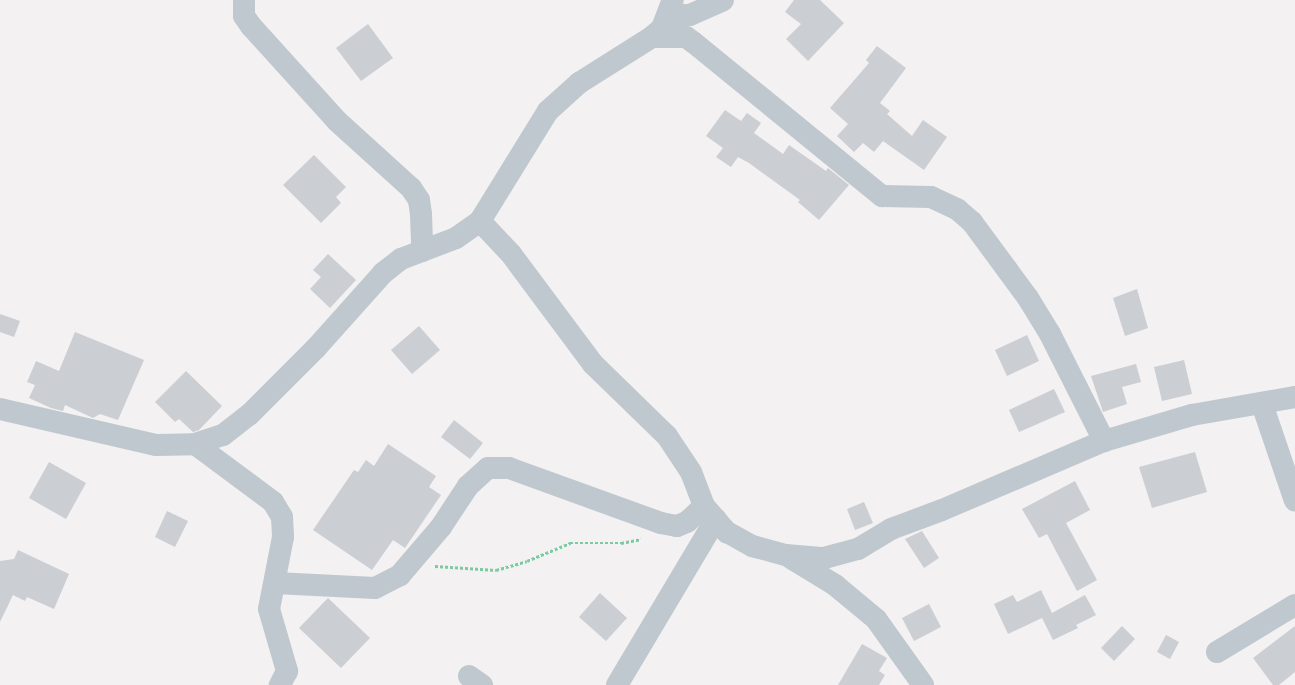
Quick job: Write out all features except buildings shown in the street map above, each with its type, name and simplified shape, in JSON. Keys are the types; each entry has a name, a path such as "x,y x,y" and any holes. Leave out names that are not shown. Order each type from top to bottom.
{"street":[{"path":"244,0 244,16 251,26 337,121 412,188 419,200 422,251"},
{"path":"0,408 156,445 195,444 223,435 249,415 316,348 383,273 401,259 456,238 480,221 548,111 579,83 652,37 670,8 690,15 723,0"},
{"path":"652,37 686,37 882,196 931,197 957,209 972,222 1028,298 1050,334 1104,441"},
{"path":"480,221 515,259 593,364 667,436 692,472 710,512 727,532 752,546 786,555 824,558 858,549 891,529 942,510 1104,441 1192,415 1262,404 1295,397"},
{"path":"1262,404 1295,501"},
{"path":"195,444 273,502 282,517 283,537 269,609 287,671 280,685"},
{"path":"275,583 375,588 400,575 441,527 468,486 488,468 509,468 661,523 677,526 710,512"},
{"path":"616,685 710,512"},
{"path":"786,555 835,584 876,620 922,685"},
{"path":"1217,652 1295,605"}],"path":[{"path":"412,561 453,569 496,570 527,561 570,543 621,543 647,537 661,523"}]}
